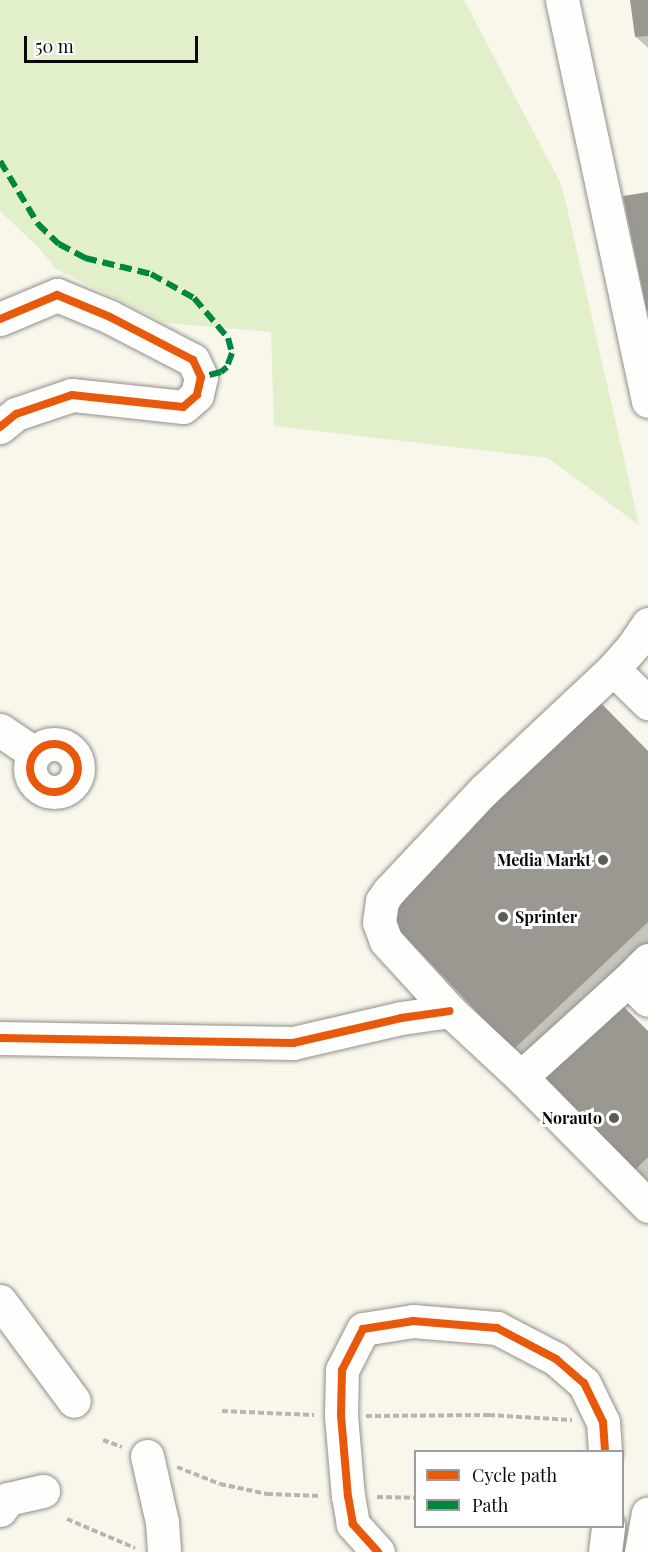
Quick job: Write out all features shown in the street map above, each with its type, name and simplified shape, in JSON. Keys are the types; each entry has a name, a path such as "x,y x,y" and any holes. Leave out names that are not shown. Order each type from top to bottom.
{"street":[{"path":"562,0 648,401"},
{"path":"0,319 57,295 110,317 194,360 201,377 197,395 183,407 72,395 16,414 0,427"},
{"path":"636,649 648,703"},
{"path":"636,649 484,790 382,901 379,922 386,941 450,1011 521,1077 648,1206"},
{"path":"0,730 34,753"},
{"path":"521,1077 642,980"},
{"path":"0,1038 293,1043 401,1018 450,1011"},
{"path":"0,1300 74,1401"},
{"path":"378,1552 353,1524 348,1497 341,1415 342,1370 363,1329 413,1321 497,1328 556,1359 584,1383 604,1437"},
{"path":"147,1456 162,1522 164,1552"},
{"path":"0,1510 8,1499 43,1491"},
{"path":"642,1552 648,1514"},
{"path":"605,1552 608,1528"}],"path":[{"path":"222,1411 341,1415 489,1415 604,1437"},
{"path":"103,1440 220,1484 267,1494 414,1498"},
{"path":"67,1520 144,1552"}],"green space":[{"path":"0,0 464,0 562,186 639,525 548,458 274,426 271,332 166,323 56,269 40,249 0,211"}],"building":[{"path":"630,0 648,0 648,36 635,37"},
{"path":"648,192 648,311 647,311 623,196"},
{"name":"Sprinter","path":"598,700 648,751 648,922 513,1050 396,927 396,907 420,878"},
{"name":"Norauto","path":"620,1003 648,1031 648,1157 633,1172 543,1079"}],"marked path":[{"path":"0,161 38,224 59,244 85,258 151,274 194,298 228,338 232,353 227,367 221,372 201,377"}],"cycle path":[{"path":"0,319 57,295 110,317 193,360 201,377 197,395 183,407 72,395 16,414 0,427"},
{"path":"49,744 59,744 71,751 78,763 78,768 78,773 71,785 59,792 49,792 34,781 30,773 30,763 41,748 49,744"},
{"path":"0,1038 293,1043 401,1018 450,1011"},
{"path":"378,1552 353,1524 348,1497 341,1415 342,1370 363,1329 413,1321 497,1328 556,1359 584,1383 603,1422 605,1450"}],"place":[{"name":"Media Markt","path":"603,860"},
{"name":"Sprinter","path":"503,917"},
{"name":"Norauto","path":"614,1118"}]}
